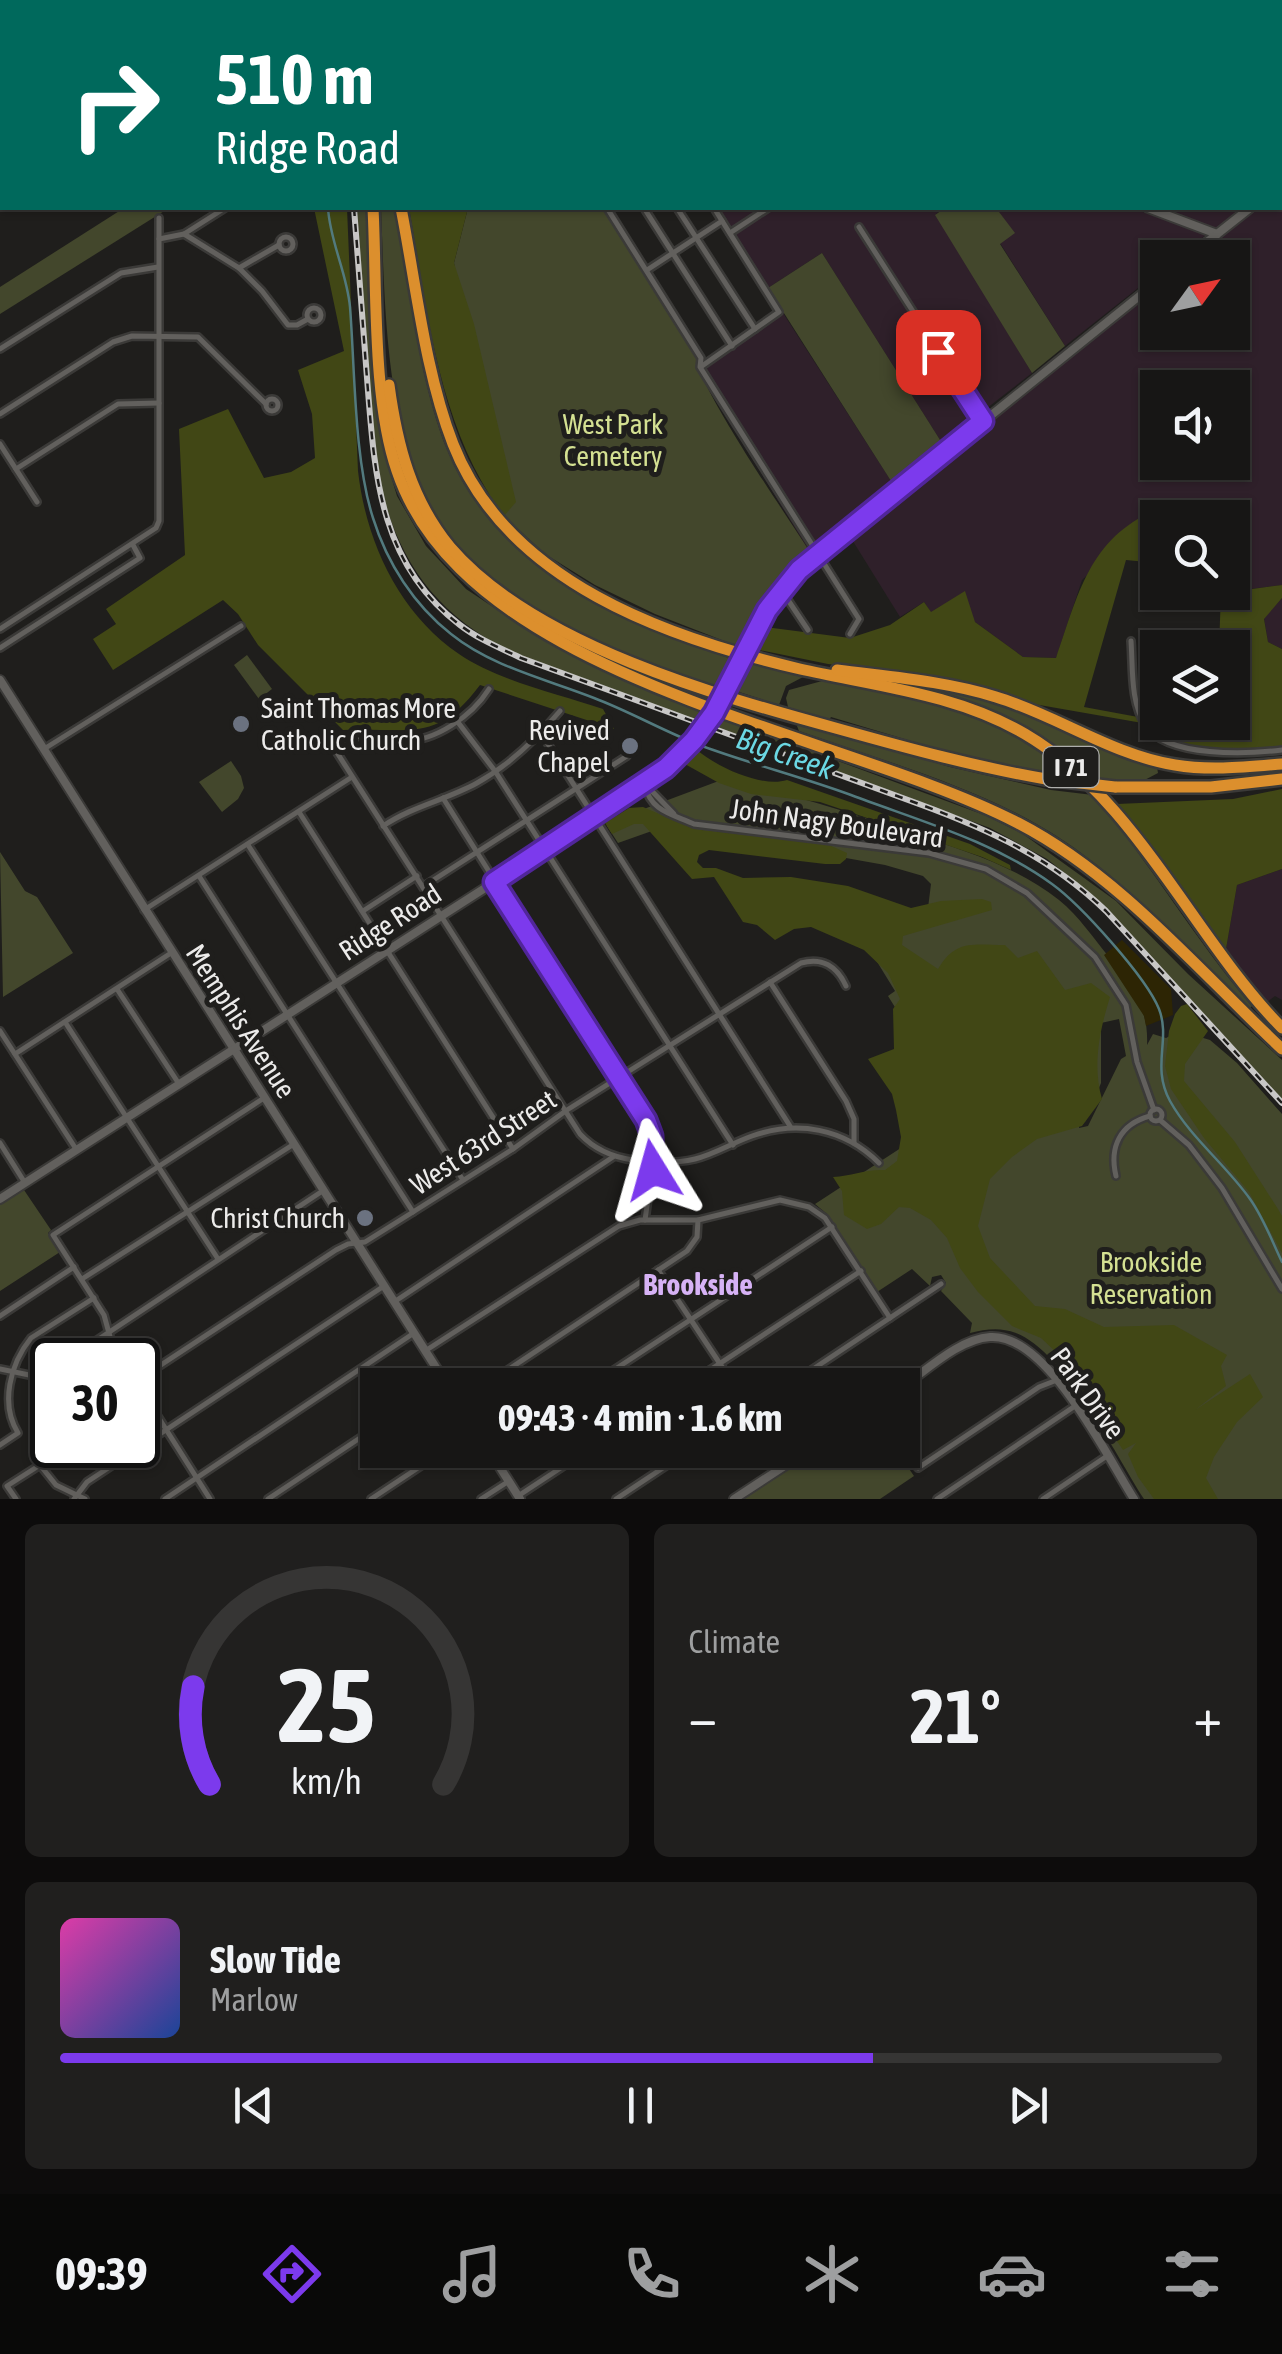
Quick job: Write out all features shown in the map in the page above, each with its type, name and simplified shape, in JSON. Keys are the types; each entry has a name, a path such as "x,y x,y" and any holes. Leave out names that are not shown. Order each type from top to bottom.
{"highway":[{"path":"374,210 384,411 394,464 425,530 474,585 544,632 620,670 966,800 1044,838 1117,892 1282,1049"},
{"name":"I 71","path":"401,210 448,432 466,472 490,510 534,555 600,597 688,637 757,659 952,703 998,720 1041,744 1083,778 1119,817 1224,962 1282,1028"},
{"path":"376,266 394,413 410,478 427,514 446,542 496,588 597,648 673,678 898,746 1046,779 1116,787 1212,787 1282,779"},
{"path":"757,659 969,690 1026,708 1132,753 1174,765 1216,768 1282,764"}],"main road":[{"path":"1154,210 1216,234"},
{"path":"1208,240 1247,210"},
{"path":"1187,222 1198,233 1198,240"},
{"name":"Ridge Road","path":"0,1199 646,785 678,758 714,713 781,590 817,554 1140,295"},
{"name":"Memphis Avenue","path":"0,680 435,1368"},
{"name":"Park Drive","path":"920,1375 960,1348 988,1337 1018,1343 1057,1380 1134,1499"},
{"path":"501,1468 519,1498"},
{"path":"734,1499 781,1468"}],"street":[{"path":"159,239 184,234 223,210"},
{"path":"608,210 701,358 700,367 859,619 850,634"},
{"path":"645,210 732,346"},
{"path":"679,210 755,329"},
{"path":"700,367 779,312 715,210"},
{"path":"730,233 765,210"},
{"path":"0,629 156,528 159,218"},
{"path":"646,270 722,221"},
{"path":"858,227 983,421"},
{"path":"184,234 239,268 288,325 308,319"},
{"path":"239,268 279,245"},
{"path":"0,348 121,273 158,267"},
{"path":"0,414 122,338 159,336 202,340 266,404"},
{"path":"16,468 118,404 158,403"},
{"path":"0,444 37,502"},
{"path":"0,648 140,558 133,544"},
{"path":"72,582 82,596"},
{"path":"781,590 808,630"},
{"path":"44,749 241,626"},
{"path":"1131,640 1138,705 1146,726 1157,736 1186,748 1220,752 1282,750"},
{"path":"489,689 458,721 420,740 359,735 343,740 336,750 588,1143 612,1157 654,1162 696,1158 790,1126 829,1132 854,1143 879,1163"},
{"path":"384,826 424,803 479,782 541,733 560,711"},
{"path":"458,721 495,771 732,1144"},
{"path":"541,733 790,1126"},
{"path":"424,886 627,756"},
{"path":"144,910 352,777"},
{"name":"John Nagy Boulevard","path":"646,785 676,816 694,824 929,853 964,861 1008,880 1050,911 1095,956 1126,1005 1152,1113 1162,1112 1160,1120 1189,1145 1222,1188 1282,1290"},
{"path":"443,798 650,1128 654,1162 646,1220"},
{"path":"299,812 514,1149"},
{"path":"248,845 463,1180"},
{"path":"200,876 413,1212"},
{"path":"363,911 418,876"},
{"path":"16,1054 171,952"},
{"name":"West 63rd Street","path":"160,1368 336,1250 358,1244 413,1212 801,963 821,961 841,975 846,986"},
{"path":"770,982 846,1100 854,1119 854,1143"},
{"path":"117,989 178,1084"},
{"path":"65,1022 218,1259"},
{"path":"0,1030 76,1149"},
{"path":"112,1338 94,1298 53,1235 264,1098"},
{"path":"1116,1176 1113,1150 1118,1138 1152,1113"},
{"path":"0,1144 25,1182"},
{"path":"82,1279 294,1144"},
{"path":"394,1302 612,1157"},
{"path":"100,1338 324,1190"},
{"path":"425,1351 602,1235 646,1220 698,1220 780,1200 809,1207 832,1226 890,1318"},
{"path":"511,1368 694,1243 698,1220"},
{"path":"617,1368 832,1226"},
{"path":"0,1316 74,1267"},
{"path":"658,1270 723,1368"},
{"path":"714,1368 861,1271"},
{"path":"815,1368 941,1284"},
{"path":"75,1497 88,1482 384,1286"},
{"path":"1,1444 18,1433 7,1403 23,1348 31,1338 94,1298"},
{"path":"165,1499 414,1334"},
{"path":"0,1369 30,1375"},
{"path":"920,1467 1039,1387 1057,1380"},
{"path":"936,1499 1075,1406"},
{"path":"160,1421 210,1499"},
{"path":"268,1499 360,1438"},
{"path":"1043,1499 1107,1456"},
{"path":"16,1499 7,1486 40,1465 56,1485 86,1499"},
{"path":"371,1499 417,1468"},
{"path":"519,1498 562,1468"},
{"path":"616,1499 663,1468"},
{"path":"481,1499 509,1481"}],"shaded area":[{"path":"719,210 942,210 936,214 1032,373 942,443 822,253 768,288"},
{"path":"996,210 1137,210 1206,235 1199,240 1140,240 1140,286 1065,346 1000,243"},
{"path":"1163,210 1242,210 1217,230"},
{"path":"1247,210 1282,210 1282,585 1250,587 1250,500 1140,500 1140,525 1082,580 1056,658 1023,657 975,622 931,613 924,602 900,617 846,530 1140,295 1140,350 1250,350 1250,240 1209,240"},
{"path":"783,313 893,484 808,549 699,372"},
{"path":"1282,598 1282,649 1268,642 1264,618"},
{"path":"1282,869 1282,1000 1275,996 1262,1006 1220,955 1226,949 1237,885"}],"green space":[{"path":"121,210 166,210 0,314 0,287"},
{"path":"314,210 347,210 358,471 369,524 389,574 419,618 459,654 510,679 603,709 614,729 480,685 464,704 434,725 403,730 343,730 258,645 238,614 223,600 113,670 93,639 116,624 106,609 185,555 179,429 228,409 264,478 291,472 315,458 312,414 298,370 344,351"},
{"path":"356,210 366,210 373,385 387,463 397,496 426,546 466,589 538,637 596,668 987,816 1023,834 1116,901 1282,1060 1282,1100 1086,890 1047,859 990,828 511,652 482,635 436,597 418,574 392,523 375,461"},
{"path":"381,210 394,210 430,397 449,454 471,494 498,529 567,586 648,628 732,659 718,688 630,656 546,616 507,592 472,562 442,527 415,481 398,414 387,326"},
{"path":"409,210 467,210 454,263 474,324 516,502 504,516 464,445 430,329"},
{"name":"West Park Cemetery","path":"467,210 605,210 696,356 726,421 808,549 737,646 595,585 545,554 504,516 454,263"},
{"path":"942,210 998,210 1015,233 1000,244 1065,346 1032,373 935,215"},
{"path":"822,253 942,443 891,481 768,288"},
{"path":"1140,518 1140,561 1126,560 1084,707 1140,717 1140,723 1028,703 970,683 828,664 754,649 765,627 850,638 890,625 924,602 931,612 965,591 975,622 1023,657 1056,658 1089,571 1115,536"},
{"path":"1250,585 1252,589 1282,585 1282,598 1264,619 1268,642 1282,649 1282,747 1230,751 1172,740 1250,740 1250,630 1220,630 1220,610 1250,610"},
{"path":"247,655 272,689 259,699 234,665"},
{"path":"747,662 803,677 786,686 779,705 733,690"},
{"path":"878,680 922,684 1006,703 1157,767 1158,773 1137,784 1092,779 1046,740 1020,725"},
{"path":"822,681 927,701 979,716 1026,739 1077,778 961,756 788,707 789,690"},
{"path":"797,726 809,726 950,767 1051,790 1093,795 1252,1006 1249,1009 1135,898 1061,839 967,791 799,731"},
{"path":"697,750 740,774 765,781 787,780 970,844 1010,865 1011,870 820,802 751,794 719,783 683,763"},
{"path":"231,761 244,788 238,799 222,812 199,782"},
{"name":"Brookside Reservation","path":"724,779 820,804 971,853 1043,888 1073,913 1131,987 1145,1020 1147,1045 1153,1034 1166,1038 1180,1031 1210,1040 1237,1063 1282,1114 1282,1499 1144,1499 1104,1432 1053,1361 1016,1333 970,1333 972,1323 941,1291 946,1283 941,1275 932,1277 930,1286 912,1269 877,1292 827,1214 815,1204 959,1110 888,996 895,991 852,921 927,916 931,884 923,876 885,865 666,826 618,843 607,826","holes":["1119,1019 1126,1056 1088,1126 1079,1128 1101,1083 1101,1023"]},
{"path":"1282,789 1282,869 1237,885 1226,949 1117,804 1233,799"},
{"path":"643,807 694,829 829,845 847,853 840,864 825,864 709,850 699,855 697,862 703,868 716,868 743,878 791,877 848,886 911,908 941,901 991,902 992,910 903,936 902,945 938,969 952,953 966,946 1005,945 1018,958 1037,951 1065,990 1091,983 1110,997 1098,1047 1102,1099 1082,1126 1037,1139 990,1179 978,1226 990,1258 1035,1306 1065,1309 1104,1327 1174,1325 1227,1355 1221,1366 1226,1386 1195,1410 1250,1374 1263,1397 1237,1422 1214,1457 1206,1478 1218,1499 1154,1499 1128,1454 1136,1443 1123,1450 1057,1353 1041,1338 1012,1326 978,1292 960,1268 947,1238 931,1220 910,1208 899,1207 881,1224 867,1229 844,1215 842,1191 833,1177 885,1170 897,1161 901,1137 892,1094 868,1059 894,1049 893,1009 900,999 888,973 864,950 811,927 794,929 775,940 757,925 743,922 714,877 692,879 643,824 612,834 605,823 629,808"},
{"path":"0,852 25,891 37,897 73,953 3,997"},
{"path":"1187,1004 1208,1031 1185,1064 1184,1081 1235,1142 1282,1216 1282,1253 1249,1192 1204,1138 1171,1089 1165,1066 1169,1031 1175,1014"},
{"path":"24,1190 51,1230 48,1233 60,1252 0,1291 0,1205"},
{"path":"790,1468 908,1468 914,1476 880,1499 744,1499"}],"sand":[{"path":"1122,940 1171,989 1173,1015 1146,1026 1144,1016 1104,955"}],"waterway":[{"name":"Big Creek","path":"328,210 350,307 359,442 367,495 386,551 425,610 451,634 502,664 608,704 702,746 955,833 1052,884 1112,942 1152,995 1162,1020 1162,1076 1170,1101 1250,1199 1282,1262"}],"railway":[{"path":"354,210 374,457 380,489 398,549 434,602 467,630 521,658 945,814 995,835 1041,861 1106,911 1282,1103"}],"place":[{"name":"Saint Thomas More Catholic Church","path":"241,724"},
{"name":"Revived Chapel","path":"630,746"},
{"name":"Christ Church","path":"365,1218"}],"district":[{"name":"Brookside","path":"698,1285"}],"route":[{"path":"653,1170 652,1136 646,1120 494,882 646,785 666,768 714,713 767,610 799,570 983,421 938,352"}]}
